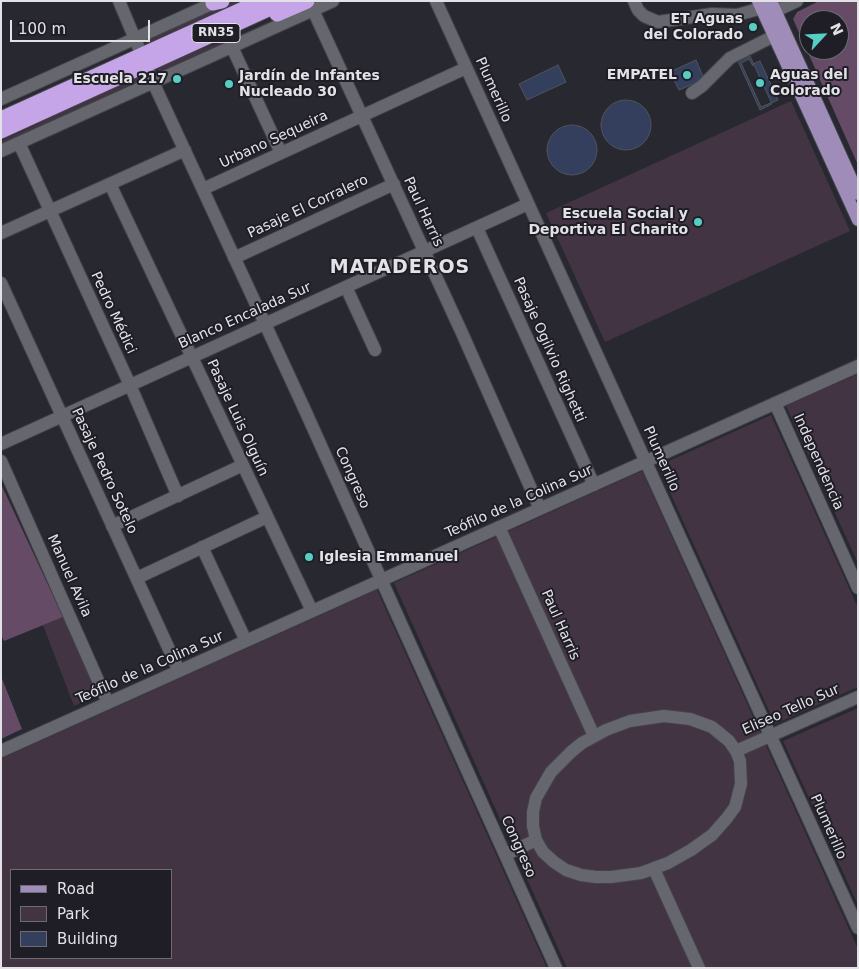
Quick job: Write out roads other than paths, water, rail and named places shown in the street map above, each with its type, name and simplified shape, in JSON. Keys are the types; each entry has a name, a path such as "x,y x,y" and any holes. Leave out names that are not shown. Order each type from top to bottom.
{"highway":[{"name":"RN35","path":"1,131 64,102 261,1"},
{"name":"RN35","path":"1,119 110,70 187,46 286,1"},
{"path":"187,46 231,35 310,6"},
{"path":"1,109 65,81 110,70"},
{"path":"1,137 39,120 64,102"}],"main road":[{"path":"766,8 774,36 858,220"},
{"path":"766,8 858,194"}],"street":[{"name":"Congreso","path":"119,1 153,82 265,324 556,968"},
{"path":"1,151 232,47 310,6 333,1"},
{"name":"Plumerillo","path":"436,1 858,928"},
{"path":"634,1 638,10 644,16 658,22 708,14 737,15 796,1"},
{"path":"1,99 218,2"},
{"name":"Paul Harris","path":"310,6 394,184 540,509"},
{"path":"692,93 702,86 730,58 774,36"},
{"path":"232,47 281,153"},
{"name":"Urbano Sequeira","path":"203,189 466,68"},
{"name":"Pedro Médici","path":"18,143 130,385 178,496"},
{"path":"1,233 185,150"},
{"name":"Pasaje Luis Olguín","path":"110,184 312,611"},
{"name":"Pasaje El Corralero","path":"234,258 394,184"},
{"name":"Blanco Encalada Sur","path":"1,444 528,204"},
{"name":"Pasaje Ogilvio Righetti","path":"476,228 594,485"},
{"name":"Pasaje Pedro Sotelo","path":"1,283 179,671"},
{"path":"346,287 375,350"},
{"name":"Teófilo de la Colina Sur","path":"1,751 858,366"},
{"name":"Independencia","path":"775,403 858,588"},
{"name":"Manuel Avila","path":"1,461 108,703"},
{"path":"112,526 243,465"},
{"path":"136,578 267,517"},
{"name":"Paul Harris","path":"499,527 594,736"},
{"path":"202,547 246,641"},
{"name":"Eliseo Tello Sur","path":"736,751 858,697"},
{"name":"Eliseo Tello Sur","path":"677,717 690,719 712,727 729,741 736,751 740,761 741,784 734,807 728,818 697,847 654,869 626,876 581,875 566,870 554,862 536,840 533,812 542,784 560,762 594,736 619,725 642,718 677,717"},
{"path":"505,855 536,840"},
{"path":"654,869 699,968"}],"place":[{"name":"ET Aguas del Colorado","path":"753,27"},
{"name":"EMPATEL","path":"687,75"},
{"name":"Escuela 217","path":"177,79"},
{"name":"Aguas del Colorado","path":"760,83"},
{"name":"Jardín de Infantes Nucleado 30","path":"229,84"},
{"name":"Escuela Social y Deportiva El Charito","path":"698,222"},
{"name":"Iglesia Emmanuel","path":"309,557"}],"district":[{"name":"MATADEROS","path":"400,268"}]}
